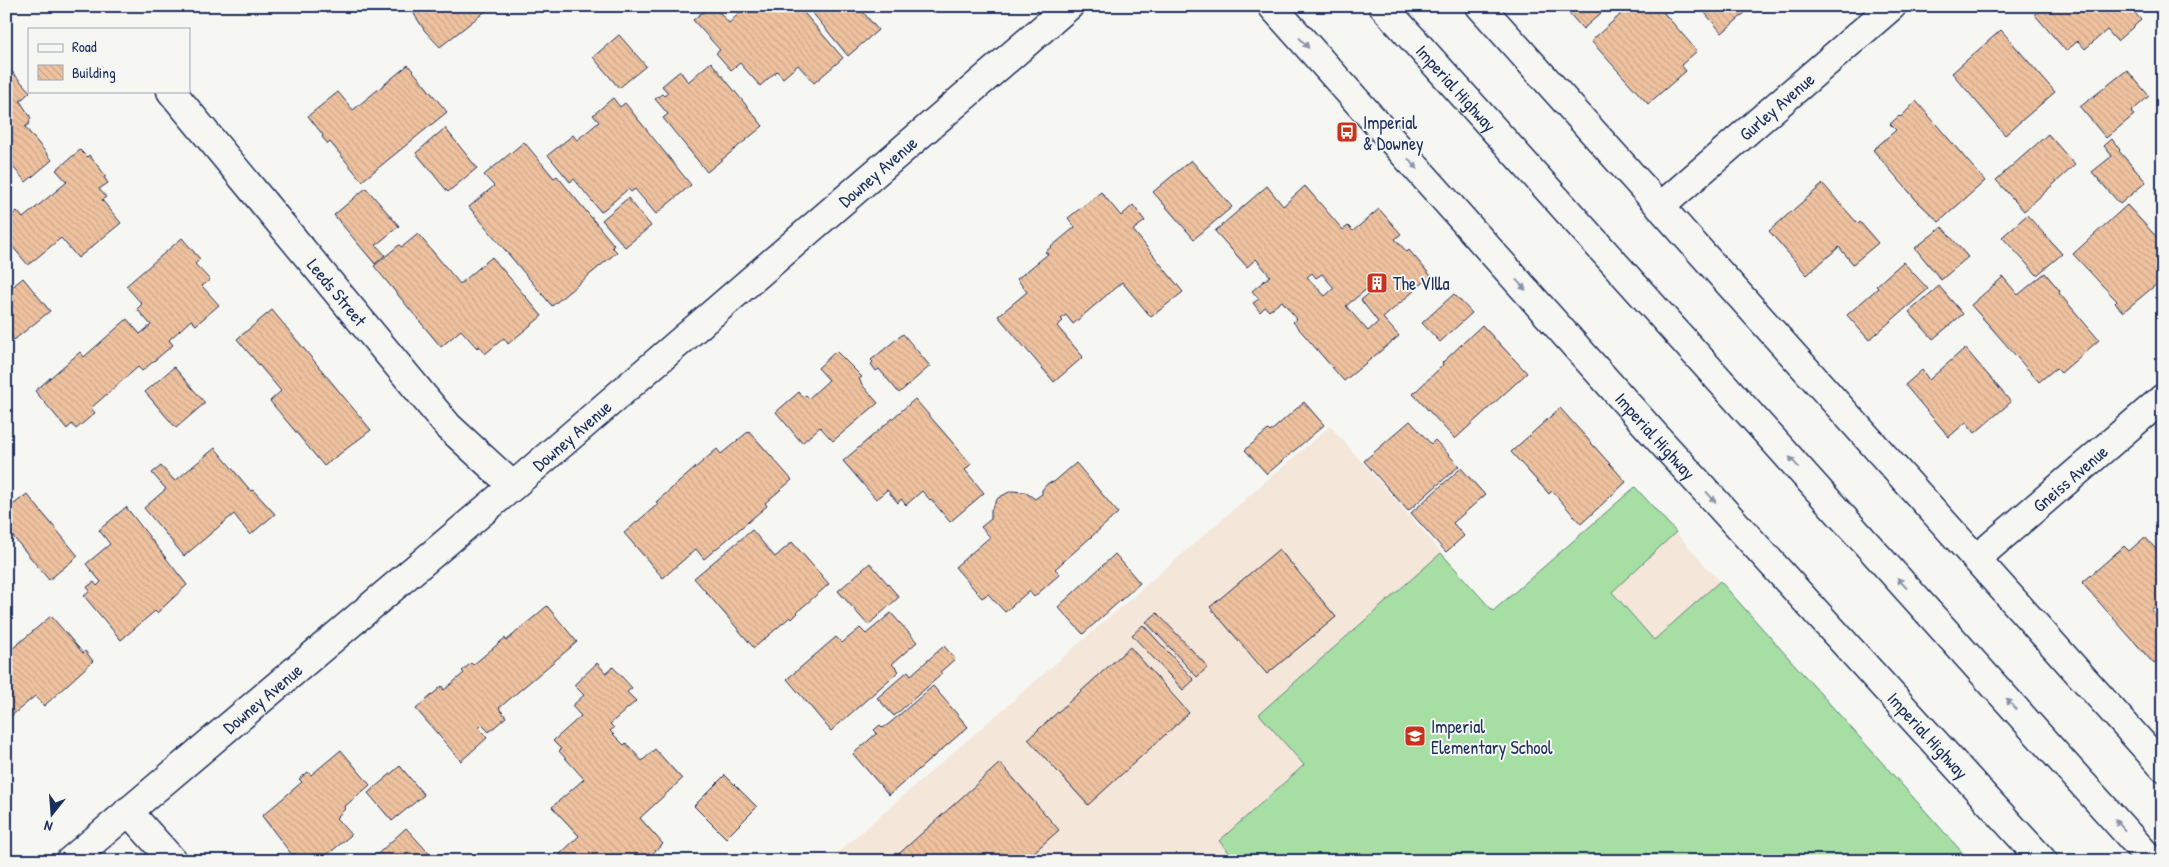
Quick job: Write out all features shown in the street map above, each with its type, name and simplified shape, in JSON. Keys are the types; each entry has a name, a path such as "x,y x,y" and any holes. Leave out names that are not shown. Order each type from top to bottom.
{"main road":[{"name":"Downey Avenue","path":"70,861 513,486 1069,6"},
{"name":"Imperial Highway","path":"1272,6 1654,434 2044,861"},
{"name":"Imperial Highway","path":"1384,6 2152,861"},
{"name":"Gurley Avenue","path":"1660,207 1892,6"},
{"path":"1493,10 1660,207 2163,768"},
{"name":"Leeds Street","path":"172,92 448,426 513,486"},
{"name":"Gneiss Avenue","path":"1976,559 2163,398"},
{"path":"128,811 173,861"}],"shaded area":[{"name":"Imperial Elementary School","path":"1330,426 1493,611 1635,487 1970,861 828,861"}],"green space":[{"path":"1635,487 1676,532 1612,592 1654,640 1720,581 1970,861 1237,861 1219,841 1304,765 1259,714 1441,553 1493,611"}],"building":[{"path":"424,6 492,6 440,47 425,31 414,14"},
{"path":"710,6 714,6 729,23 747,6 798,6 843,58 814,83 798,65 783,78 777,71 760,86 740,63 731,70 716,53 720,50 693,20"},
{"path":"807,6 858,6 878,30 848,56"},
{"path":"1563,6 1609,6 1583,29"},
{"path":"1612,6 1672,6 1664,13 1697,51 1681,65 1686,71 1648,104 1591,41 1620,15"},
{"path":"1699,6 1753,6 1722,33"},
{"path":"2045,6 2129,6 2141,20 2117,41 2107,30 2085,49 2078,41 2066,51 2035,15"},
{"path":"2001,30 2055,92 2005,135 1952,73"},
{"path":"619,35 646,66 619,88 593,57"},
{"path":"711,62 763,126 707,172 663,118 668,114 655,99 662,94 664,96 668,93 662,86 680,71 688,82"},
{"path":"408,65 447,112 362,181 330,142 328,144 322,137 323,135 308,116 338,92 353,110"},
{"path":"7,66 30,92 20,101 31,118 30,123 25,127 52,160 26,182 6,159"},
{"path":"2127,70 2149,96 2131,112 2134,115 2106,138 2080,107"},
{"path":"613,98 620,107 625,103 691,185 656,214 635,189 631,192 628,189 601,212 574,179 570,182 548,155 573,135 577,140 599,122 593,115"},
{"path":"1916,101 1985,181 1939,222 1917,201 1873,150 1896,130 1890,124 1899,116 1901,117"},
{"path":"445,128 477,168 448,192 416,153"},
{"path":"2048,134 2075,165 2024,211 1996,180"},
{"path":"2112,139 2119,151 2146,182 2120,204 2092,172 2112,156 2104,146"},
{"path":"524,142 554,178 557,176 614,245 612,247 617,252 552,306 469,207 494,186 484,175"},
{"path":"80,150 87,157 89,155 106,176 104,177 108,183 99,189 106,197 102,200 121,223 78,258 61,238 28,265 6,239 6,220 17,211 23,218 67,182 56,170"},
{"path":"1191,160 1232,207 1194,239 1153,192"},
{"path":"1823,184 1858,224 1860,222 1878,243 1853,264 1839,247 1807,275 1769,231"},
{"name":"The VIlla","path":"1267,186 1283,206 1305,186 1343,230 1348,226 1353,231 1379,209 1401,234 1395,239 1407,252 1409,250 1431,276 1383,318 1399,336 1344,381 1293,322 1297,319 1282,301 1269,311 1265,307 1260,312 1253,303 1259,299 1252,291 1270,276 1256,259 1247,267 1215,231","holes":["1312,273 1316,278 1322,274 1334,288 1325,296 1307,277","1368,288 1371,292 1361,300 1378,322 1368,331 1346,306"]},
{"path":"366,188 399,226 376,245 385,255 375,264 334,215"},
{"path":"1101,192 1121,216 1133,205 1145,221 1133,230 1183,292 1151,317 1122,282 1073,324 1066,315 1057,326 1083,357 1054,382 998,316 1027,292 1017,279 1048,254 1045,252 1075,227 1068,218"},
{"path":"628,198 651,226 625,247 602,220"},
{"path":"2127,205 2163,244 2163,279 2123,312 2115,303 2117,301 2073,254"},
{"path":"2027,215 2062,254 2037,275 2002,237"},
{"path":"1942,227 1968,257 1941,280 1915,248"},
{"path":"418,234 460,284 492,257 542,316 508,344 504,338 485,354 461,330 441,347 374,266 399,245 402,247"},
{"path":"182,238 200,259 195,264 210,280 202,286 219,305 196,325 191,320 169,340 173,345 142,371 138,367 91,408 95,413 76,429 72,424 67,429 35,391 80,352 84,357 127,319 140,334 151,325 137,309 142,304 126,286"},
{"path":"1903,262 1928,289 1869,340 1847,315 1878,288 1876,286"},
{"path":"2045,273 2060,291 2059,293 2099,340 2061,373 2056,368 2039,382 1971,305 2003,277 2018,295"},
{"path":"23,278 50,311 14,340 6,331 6,292"},
{"path":"1939,286 1963,314 1933,339 1909,312"},
{"path":"1454,294 1472,313 1440,342 1422,323"},
{"path":"272,310 371,430 324,466 270,401 281,391 237,339"},
{"path":"1482,325 1527,373 1455,439 1413,394"},
{"path":"903,334 930,366 899,393 879,369 876,371 871,364 873,362 871,360"},
{"path":"1965,348 2011,402 1975,433 1966,422 1949,437 1905,385 1922,370 1929,380"},
{"path":"836,351 862,377 859,379 863,386 878,403 833,441 820,427 802,443 776,412 799,392 803,397 806,395 809,398 829,380 818,368"},
{"path":"174,367 205,403 176,428 145,392"},
{"path":"915,399 971,464 965,470 984,493 950,522 922,491 906,505 901,499 898,503 887,490 876,499 843,461"},
{"path":"1304,402 1324,425 1267,474 1245,450 1268,430 1270,432"},
{"path":"1560,408 1626,482 1581,524 1552,491 1549,494 1511,452"},
{"path":"1410,421 1431,444 1435,440 1459,466 1408,511 1364,461"},
{"path":"749,431 792,480 765,503 767,506 704,559 696,549 663,578 624,533 658,504 656,502 717,449 721,454"},
{"path":"215,448 251,491 253,490 275,514 250,535 234,514 184,556 144,508 166,489 152,473 161,466 175,481"},
{"path":"1076,463 1118,513 1055,569 1060,574 1034,597 1029,591 1005,612 988,594 982,598 955,567 990,537 981,527 991,519 991,510 998,498 1011,491 1025,492 1035,499 1042,494 1042,490 1048,483 1054,482"},
{"path":"1461,468 1485,495 1453,523 1464,536 1446,552 1411,513"},
{"path":"27,494 78,556 49,580 6,528 6,510"},
{"path":"126,507 187,585 157,613 155,611 121,640 84,596 90,591 87,587 94,582 97,586 101,582 86,564 110,544 99,530"},
{"path":"752,530 775,557 792,542 829,584 797,612 792,619 790,617 754,648 694,578"},
{"path":"2145,537 2163,557 2163,610 2160,612 2155,607 2151,610 2163,623 2163,663 2161,665 2158,661 2154,664 2082,583 2124,546 2129,551"},
{"path":"1279,549 1336,617 1267,674 1210,607"},
{"path":"1115,554 1140,583 1083,634 1058,607"},
{"path":"870,563 899,597 868,625 838,591"},
{"path":"547,606 577,642 499,708 506,717 489,732 482,725 479,728 487,738 461,761 416,709 442,686 444,690 464,673 462,671 471,663 473,665 505,638 506,641"},
{"path":"891,613 917,642 892,664 899,671 831,731 787,679 836,637 842,643 860,628 866,634"},
{"path":"1157,613 1208,667 1197,677 1146,622"},
{"path":"51,616 83,653 85,651 93,661 44,706 35,696 10,717 6,713 6,654"},
{"path":"1143,625 1194,680 1183,690 1132,635"},
{"path":"944,646 955,659 940,672 942,674 894,716 877,698 908,671 911,675"},
{"path":"1130,647 1189,713 1088,805 1028,739"},
{"path":"597,663 606,673 613,667 632,688 627,692 636,701 610,724 614,728 610,731 624,745 626,743 642,761 655,749 682,779 640,818 663,844 644,861 566,861 560,854 579,836 552,807 584,779 559,751 561,749 553,741 581,716 572,706 584,695 574,685"},
{"path":"933,686 968,727 889,795 853,754 877,733 874,730 880,725 883,728 890,723"},
{"path":"341,750 370,785 344,807 345,809 336,818 351,835 320,861 300,861 294,853 292,855 262,816 302,782 299,779 308,772 311,775"},
{"path":"1000,763 1059,830 1024,861 891,861"},
{"path":"400,766 424,795 392,821 368,793"},
{"path":"725,775 757,807 726,838 694,806"},
{"path":"406,828 434,859 370,861"}],"place":[{"name":"Imperial & Downey","path":"1347,132"},
{"name":"The VIlla","path":"1377,283"},
{"name":"Imperial Elementary School","path":"1415,736"}]}
